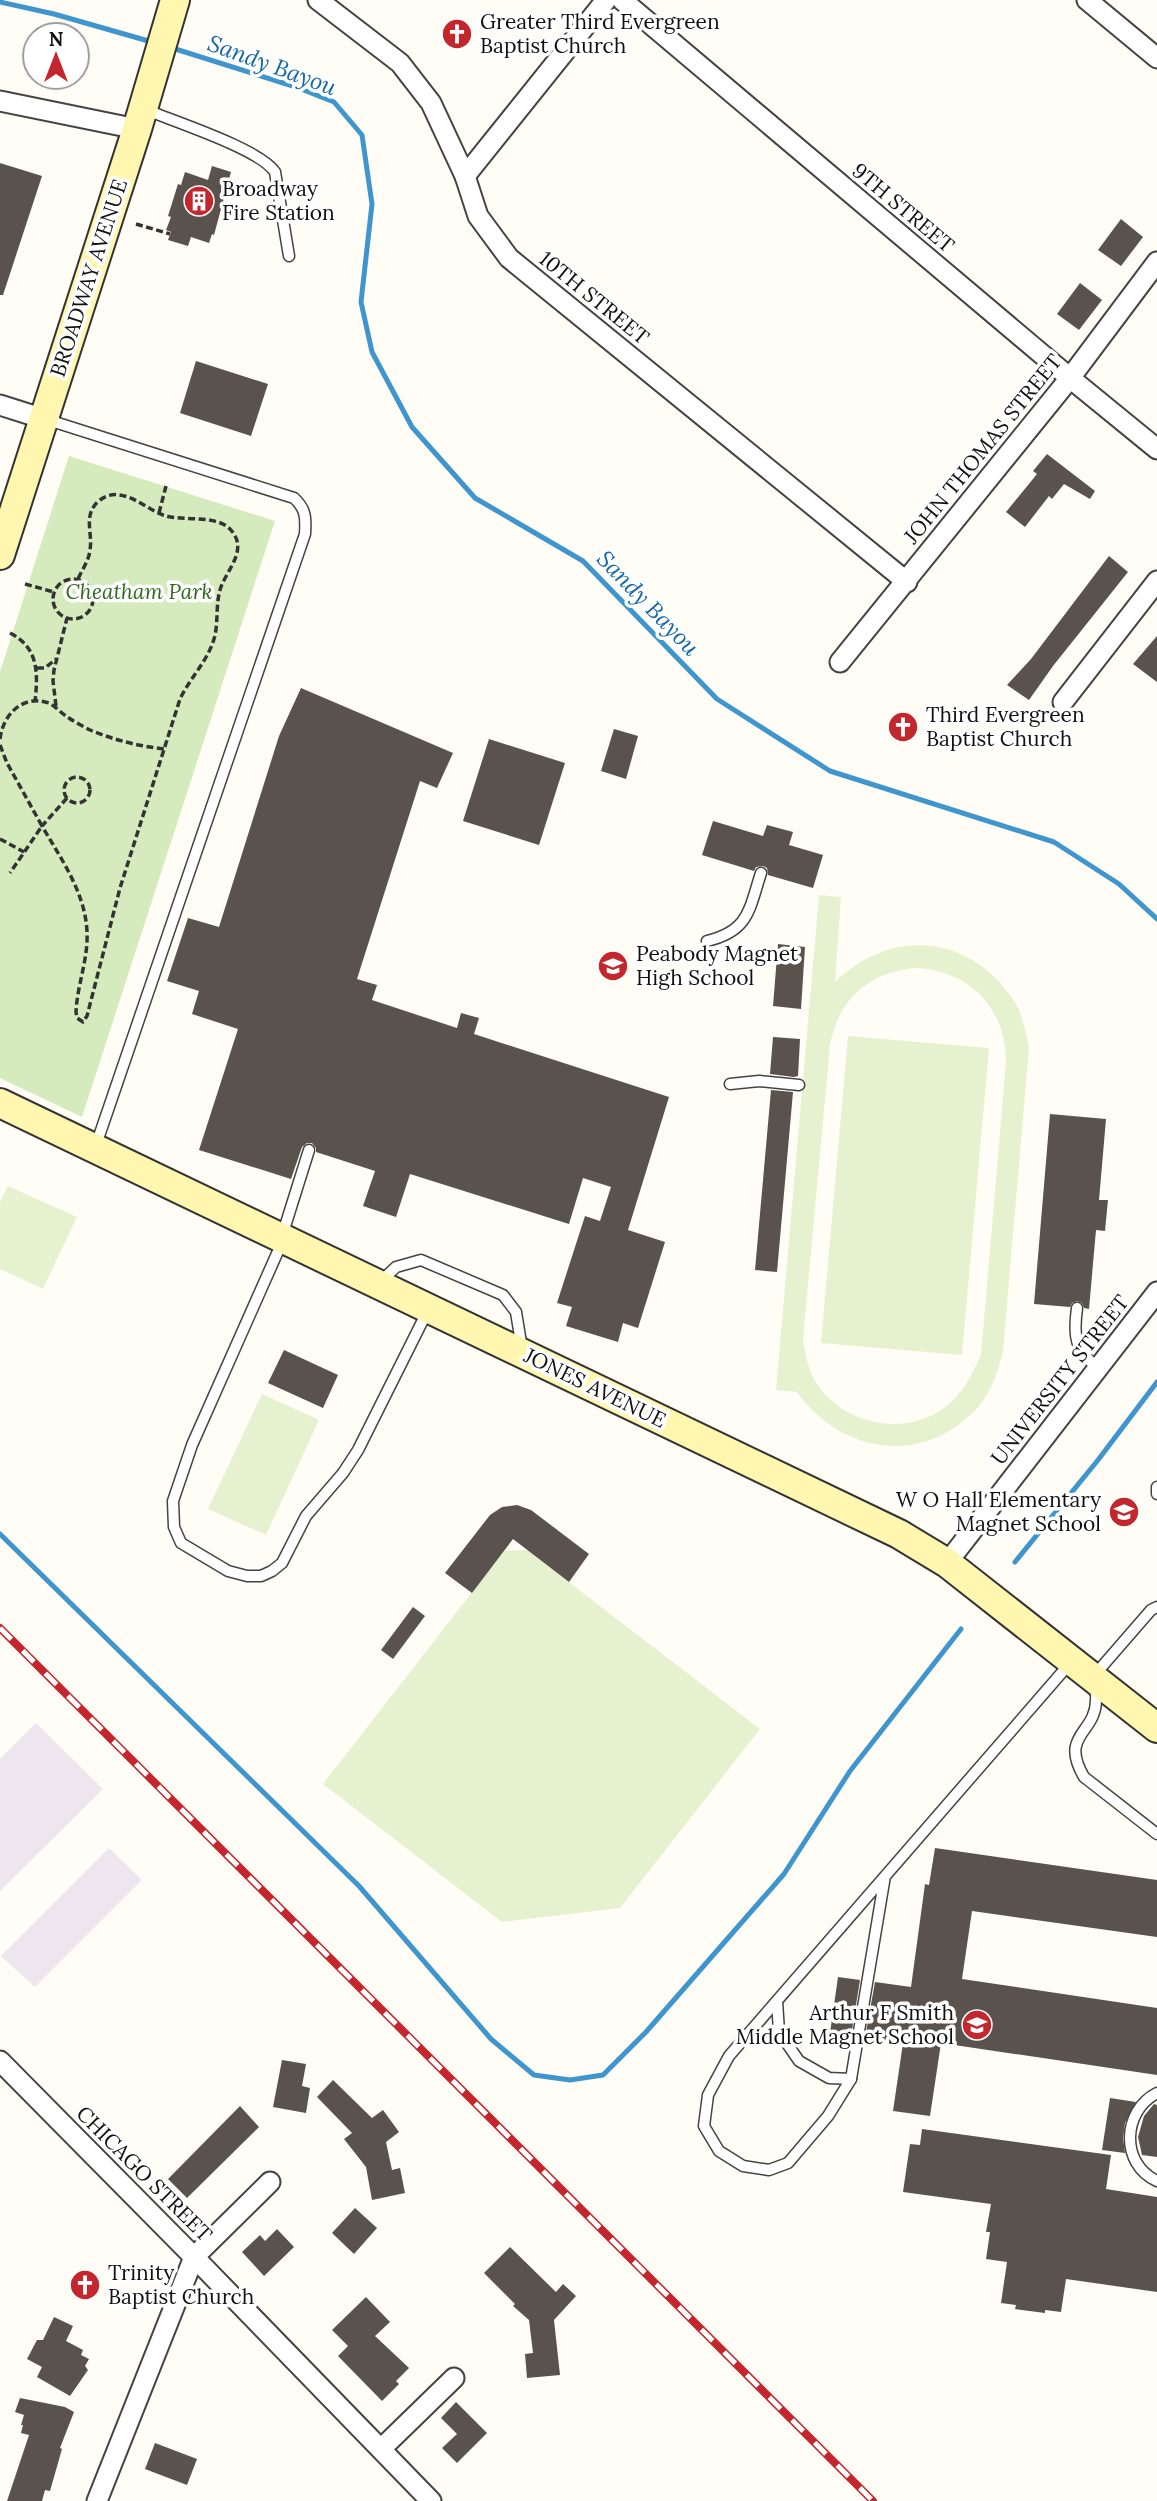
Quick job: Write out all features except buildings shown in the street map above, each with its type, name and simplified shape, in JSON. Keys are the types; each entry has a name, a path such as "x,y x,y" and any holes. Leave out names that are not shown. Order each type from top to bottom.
{"street":[{"name":"BROADWAY AVENUE","path":"0,555 175,0"},
{"name":"10TH STREET","path":"318,0 400,63 432,103 465,176 478,216 509,258 907,582"},
{"path":"465,176 606,0"},
{"name":"9TH STREET","path":"622,0 1157,449"},
{"path":"1087,0 1157,58"},
{"path":"0,101 142,111"},
{"name":"JOHN THOMAS STREET","path":"840,662 1070,378 1157,262"},
{"path":"0,405 44,419"},
{"path":"1063,702 1157,581"},
{"name":"JONES AVENUE","path":"0,1103 887,1528 947,1563 1157,1728"},
{"name":"UNIVERSITY STREET","path":"947,1563 1157,1292"},
{"name":"CHICAGO STREET","path":"0,2061 194,2256 431,2501"},
{"path":"97,2501 194,2256 270,2182"},
{"path":"381,2449 454,2378"}],"lane":[{"path":"142,111 252,153 271,167 275,172 289,256"},
{"path":"44,419 294,498 303,506 306,519 300,548 95,1149"},
{"path":"707,941 737,930 746,917 761,873"},
{"path":"730,1084 759,1082 799,1085"},
{"path":"309,1150 282,1239 192,1445 173,1501 174,1527 181,1543 228,1571 247,1576 261,1576 282,1563 306,1516 343,1473 358,1450 428,1308"},
{"path":"378,1284 396,1267 421,1260 503,1295 516,1312 522,1353"},
{"path":"1077,1308 1078,1347 1098,1368"},
{"path":"1157,1487 1157,1494"},
{"path":"885,1877 851,2079 828,2116 788,2163 769,2170 743,2166 719,2151 704,2126 708,2095 729,2056 885,1877 1082,1670 1157,1607"},
{"path":"1082,1670 1097,1700 1094,1712 1074,1750 1076,1764 1084,1777 1157,1834"},
{"path":"777,2001 779,2032 799,2061 829,2078 851,2079"},
{"path":"1157,2093 1149,2097 1137,2110 1130,2124 1129,2140 1132,2155 1140,2169 1157,2181"}],"path":[{"path":"136,224 170,234"},
{"path":"159,513 166,486"},
{"path":"0,745 7,763 83,903 87,942 76,1012 77,1018 83,1022 88,1016 120,888 164,749 186,685 206,658 214,641 220,589 237,558 238,548 230,529 221,523 184,520 159,513 128,497 117,495 99,501 88,519 91,548 78,579"},
{"path":"78,579 89,586 93,604 85,614 73,619 67,618 56,610 53,604 54,592 64,580 78,579"},
{"path":"25,584 54,592"},
{"path":"57,709 53,681 67,618"},
{"path":"10,633 26,646 37,668 35,702"},
{"path":"37,668 46,668 56,659"},
{"path":"0,739 8,715 14,709 35,702 51,704 87,729 133,744 164,749"},
{"path":"81,778 88,782 90,791 86,799 74,803 66,798 64,786 69,779 81,778"},
{"path":"10,873 42,826 66,798"},
{"path":"0,839 24,852"}],"shaded area":[{"path":"36,1723 103,1789 0,1891 0,1759"},
{"path":"109,1848 142,1880 35,1987 1,1956"}],"green space":[{"name":"Cheatham Park","path":"69,456 275,521 82,1117 0,1078 0,672"},
{"path":"819,895 841,897 835,982 857,964 881,952 905,946 929,946 953,951 976,962 996,979 1014,1001 1022,1017 1029,1047 1003,1352 991,1387 979,1406 958,1425 934,1438 910,1445 885,1446 860,1440 837,1429 816,1413 797,1392 776,1390","holes":["913,968 951,975 980,995 991,1008 1004,1042 1006,1062 981,1355 970,1377 951,1403 928,1417 892,1424 856,1416 840,1408 826,1396 810,1371 803,1339 830,1045 834,1029 848,1002 869,983 897,971"]},
{"path":"848,1036 989,1048 962,1355 821,1343"},
{"path":"8,1186 77,1217 43,1289 0,1269 0,1202"},
{"path":"262,1394 319,1420 266,1535 208,1509"},
{"path":"527,1550 760,1729 620,1908 502,1922 323,1784 504,1551"}],"waterway":[{"name":"Sandy Bayou","path":"0,2 54,14 152,42"},
{"name":"Sandy Bayou","path":"169,47 296,87 334,102 362,135 372,204 361,302 372,352 412,427 475,498 583,561 717,699 830,771 1054,842 1119,884 1157,919"},
{"path":"1015,1562 1157,1382"},
{"path":"0,1534 359,1886 491,2039 534,2075 570,2080 603,2075 646,2032 784,1874 850,1771 961,1629"}],"railway":[{"path":"0,1628 873,2501"}],"place":[{"name":"Greater Third Evergreen Baptist Church","path":"457,34"},
{"name":"Broadway Fire Station","path":"199,201"},
{"name":"Third Evergreen Baptist Church","path":"903,727"},
{"name":"Peabody Magnet High School","path":"613,966"},
{"name":"W O Hall Elementary Magnet School","path":"1124,1512"},
{"name":"Arthur F Smith Middle Magnet School","path":"977,2025"},
{"name":"Trinity Baptist Church","path":"85,2285"}]}
